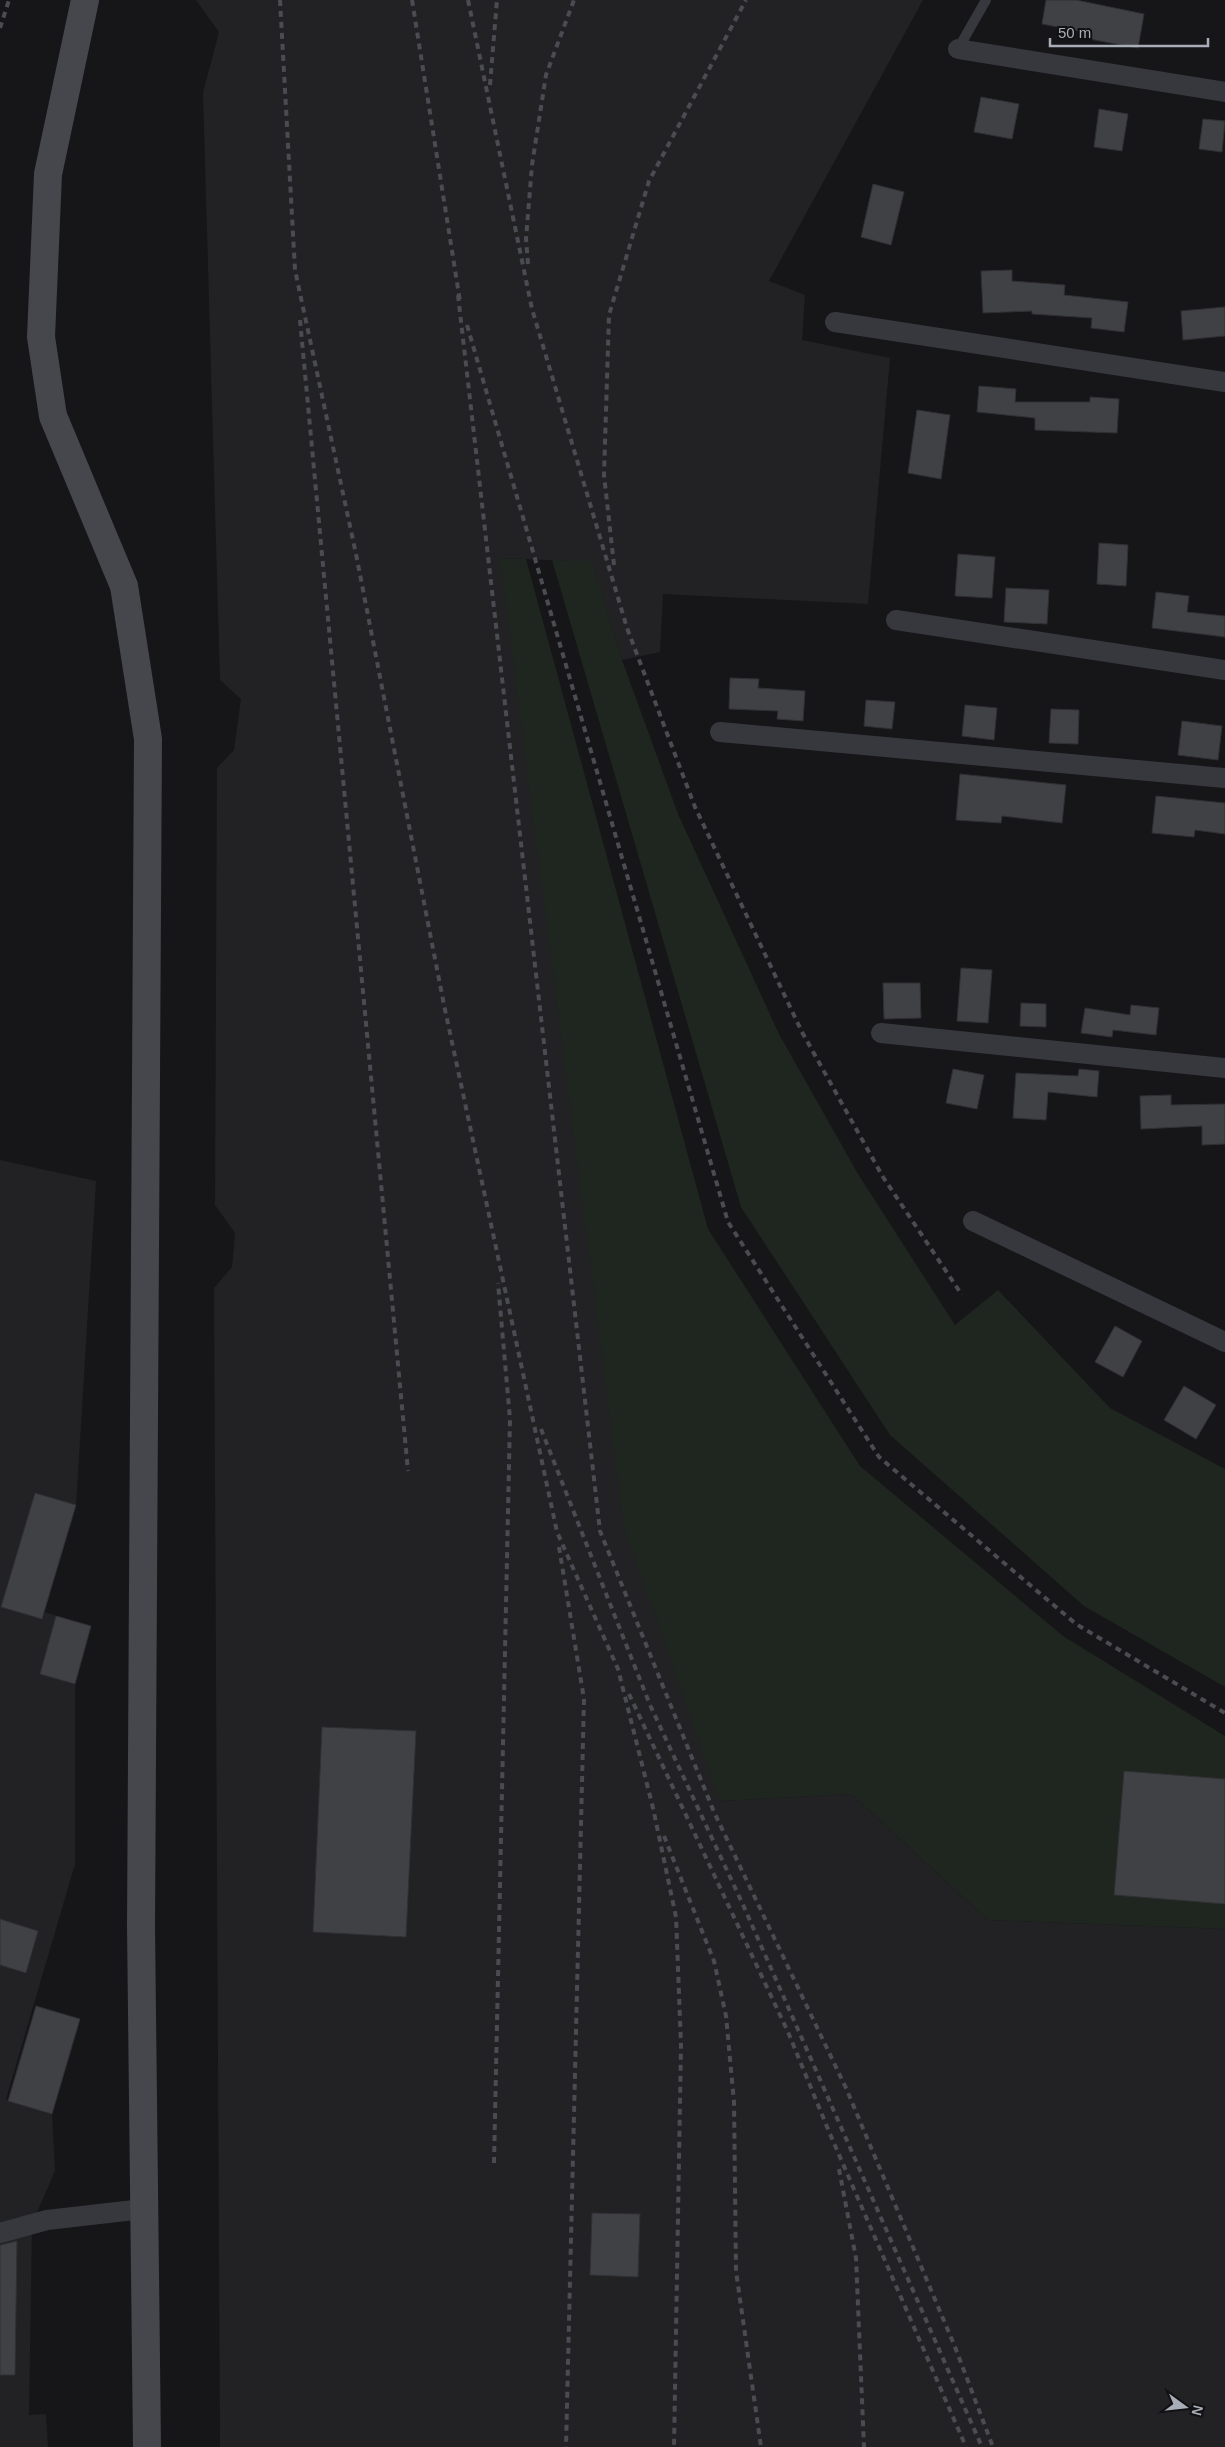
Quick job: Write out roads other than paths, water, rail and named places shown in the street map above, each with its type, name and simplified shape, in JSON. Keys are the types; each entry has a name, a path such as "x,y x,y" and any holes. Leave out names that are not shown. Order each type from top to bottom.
{"street":[{"path":"85,0 48,174 41,337 53,416 124,586 148,739 141,1926 146,2447"},
{"path":"958,49 1225,92"},
{"path":"835,322 1225,382"},
{"path":"896,620 1225,670"},
{"path":"720,732 1225,778"},
{"path":"881,1033 1225,1068"},
{"path":"973,1221 1225,1342"},
{"path":"0,2233 47,2220 143,2209"}],"lane":[{"path":"958,49 986,0"}],"railway":[{"path":"0,28 9,0"},
{"path":"280,0 295,270 356,554 444,1005 557,1532 618,1669 653,1808 676,1917 681,2045 674,2447"},
{"path":"412,0 460,301"},
{"path":"468,0 532,309 627,628 695,807 802,1032 883,1177 962,1295"},
{"path":"490,85 497,0"},
{"path":"528,264 526,239 532,165 546,75 574,0"},
{"path":"614,565 604,475 609,315 649,181 746,0"},
{"path":"458,295 600,1531 714,1812 846,2088 955,2347 993,2447"},
{"path":"300,320 408,1471"},
{"path":"467,325 728,1222 879,1457 1076,1624 1225,1713"},
{"path":"494,2163 510,1419 498,1283"},
{"path":"541,1429 650,1705 744,1907 982,2447"},
{"path":"559,1547 584,1699 566,2447"},
{"path":"629,1694 788,2032 830,2134 966,2447"},
{"path":"664,1836 714,1961 726,2016 734,2102 736,2271 761,2447"},
{"path":"839,2169 856,2258 864,2447"}]}
